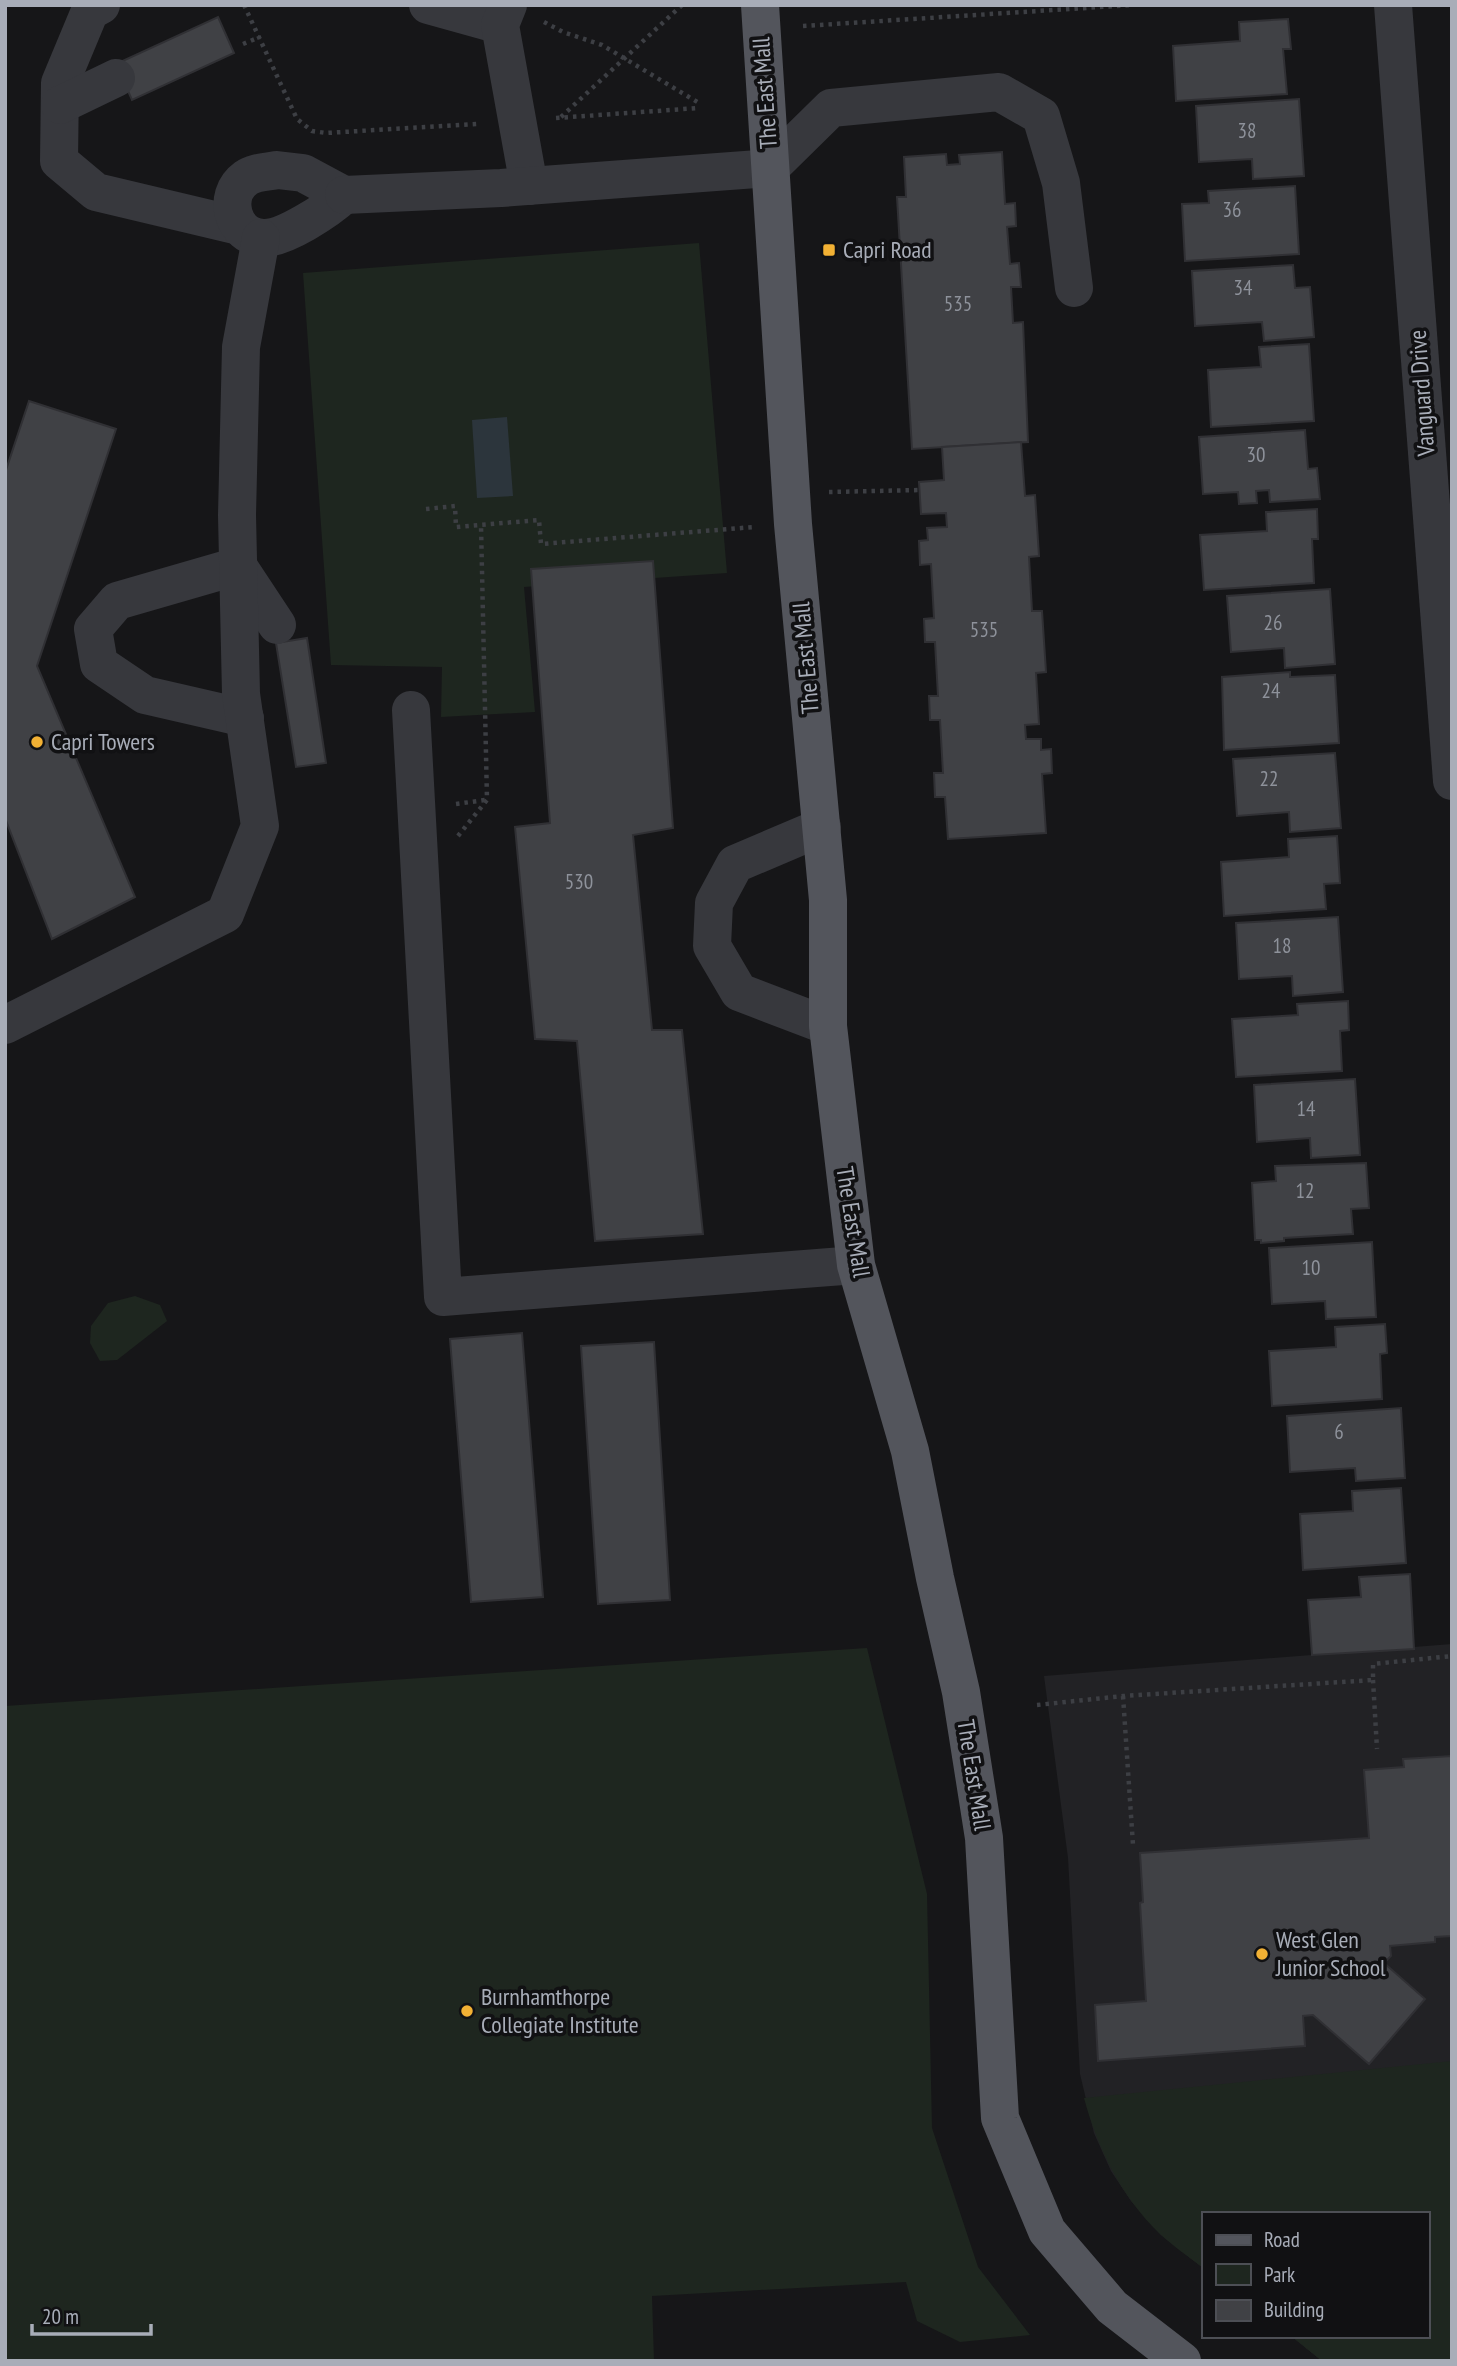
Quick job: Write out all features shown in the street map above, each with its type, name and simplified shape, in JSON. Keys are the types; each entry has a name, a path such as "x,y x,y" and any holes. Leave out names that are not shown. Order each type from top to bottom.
{"main road":[{"name":"The East Mall","path":"760,5 792,509 828,900 828,1026 856,1265 910,1451 961,1692 984,1838 1000,2118 1047,2231 1112,2307 1182,2361"}],"street":[{"path":"101,5 90,11 60,83 59,161 96,192 250,232 279,235 317,217 344,195"},
{"path":"428,5 504,15 517,121 529,186"},
{"name":"Vanguard Drive","path":"1393,5 1452,781"},
{"path":"60,105 116,78"},
{"path":"5,1026 225,915 260,826 242,694 238,566 241,347 250,232 234,216 232,206 233,196 246,178 255,174 292,170 312,177 344,195 529,186 770,168 831,108 999,92 1041,116 1062,183 1074,288"},
{"path":"238,566 277,625"},
{"path":"238,566 117,601 93,629 99,664 145,695 245,718"},
{"path":"411,710 443,1297 856,1265"},
{"path":"822,827 735,864 714,902 712,946 739,992 828,1026"}],"path":[{"path":"244,5 297,119 312,131 326,134 699,106 602,45 563,32 543,21"},
{"path":"560,118 682,5"},
{"path":"803,26 1132,5"},
{"path":"243,44 260,37"},
{"path":"426,509 454,506 456,527 539,520 541,544 919,490"},
{"path":"454,841 487,800 481,525"},
{"path":"1377,1749 1373,1664 1452,1656"},
{"path":"1037,1705 1123,1696 1373,1679"},
{"path":"1123,1696 1133,1844"}],"shaded area":[{"path":"507,417 513,496 477,498 472,420"},
{"name":"West Glen Junior School","path":"1452,1644 1452,2361 1322,2361 1293,2338 1429,2338 1429,2212 1202,2212 1202,2267 1161,2235 1131,2201 1111,2171 1094,2133 1080,2074 1068,1858 1044,1676"}],"green space":[{"path":"699,243 727,573 524,587 535,712 441,717 442,667 331,665 303,273"},
{"path":"135,1296 160,1305 167,1321 117,1360 100,1361 90,1343 91,1326 108,1303"},
{"name":"Burnhamthorpe Collegiate Institute","path":"867,1648 927,1894 932,2128 978,2267 1030,2335 960,2342 917,2321 906,2282 652,2296 654,2361 5,2361 5,1706"},
{"path":"1452,2061 1452,2361 1322,2361 1293,2338 1429,2338 1429,2212 1202,2212 1202,2267 1160,2234 1134,2204 1104,2154 1084,2098"}],"building":[{"path":"218,17 234,53 132,100 116,64"},
{"path":"1288,19 1291,49 1283,49 1287,94 1176,101 1173,46 1240,41 1239,22"},
{"path":"1299,99 1304,176 1253,179 1252,159 1199,162 1196,106"},
{"path":"1002,152 1005,204 1015,203 1016,226 1007,227 1010,264 1019,263 1021,287 1011,287 1013,323 1023,322 1028,442 912,449 897,197 906,197 904,157 946,154 947,165 960,164 959,155"},
{"path":"1295,186 1299,254 1185,261 1182,204 1209,203 1208,191"},
{"path":"1293,265 1295,288 1310,287 1314,337 1264,341 1262,322 1195,326 1192,271"},
{"path":"1309,344 1314,421 1211,427 1208,370 1261,367 1259,347"},
{"name":"Capri Towers","path":"29,401 116,429 37,666 135,897 52,939 5,818 5,473"},
{"path":"1305,430 1308,469 1317,468 1320,499 1270,502 1269,490 1256,491 1257,503 1239,504 1238,492 1203,494 1199,437"},
{"path":"1021,442 1025,496 1035,495 1039,556 1029,557 1032,611 1042,611 1046,672 1036,673 1039,724 1025,725 1026,739 1041,739 1041,750 1051,749 1052,773 1042,774 1046,833 948,839 945,797 935,797 934,773 943,773 940,720 930,720 929,696 938,696 935,642 925,642 924,619 934,618 931,564 920,565 919,541 928,540 927,528 947,527 946,513 921,514 919,482 944,480 942,447"},
{"path":"1317,509 1318,539 1312,539 1314,583 1204,590 1200,535 1267,531 1266,512"},
{"path":"653,561 673,828 633,835 652,1030 682,1030 703,1234 595,1241 577,1041 535,1039 515,827 550,823 531,569"},
{"path":"1330,589 1335,664 1285,668 1284,648 1231,652 1227,596"},
{"path":"307,638 326,763 296,767 276,643"},
{"path":"1290,672 1290,677 1335,675 1339,743 1224,750 1222,677"},
{"path":"1335,753 1341,828 1290,832 1289,812 1237,816 1233,759"},
{"path":"1337,836 1340,883 1324,884 1326,909 1224,916 1221,862 1289,857 1288,839"},
{"path":"1338,917 1343,992 1293,996 1292,976 1239,979 1236,923"},
{"path":"1348,1001 1349,1030 1340,1031 1342,1071 1236,1077 1232,1019 1298,1015 1297,1004"},
{"path":"1355,1079 1360,1155 1311,1158 1310,1138 1257,1142 1254,1085"},
{"path":"1366,1163 1369,1208 1351,1209 1353,1234 1284,1238 1284,1241 1261,1243 1261,1240 1255,1240 1252,1183 1276,1181 1275,1166"},
{"path":"1372,1242 1376,1317 1326,1319 1325,1301 1272,1304 1269,1248"},
{"path":"1385,1324 1387,1353 1380,1354 1382,1399 1272,1406 1269,1351 1336,1347 1335,1327"},
{"path":"522,1333 543,1597 471,1602 450,1339"},
{"path":"654,1342 670,1600 598,1604 581,1346"},
{"path":"1401,1408 1405,1478 1356,1481 1355,1468 1290,1472 1287,1416"},
{"path":"1401,1488 1406,1563 1303,1570 1300,1514 1353,1511 1352,1491"},
{"path":"1410,1574 1414,1649 1312,1655 1308,1600 1361,1597 1359,1577"},
{"path":"1452,1756 1452,1936 1435,1937 1435,1942 1390,1946 1391,1956 1384,1963 1425,1999 1369,2064 1313,2015 1303,2016 1305,2046 1098,2061 1095,2005 1146,2001 1140,1853 1369,1838 1364,1770 1404,1767 1403,1759"}],"place":[{"name":"Capri Road","path":"829,250"},
{"name":"Capri Towers","path":"37,742"},
{"name":"West Glen Junior School","path":"1262,1954"},
{"name":"Burnhamthorpe Collegiate Institute","path":"467,2011"}]}
